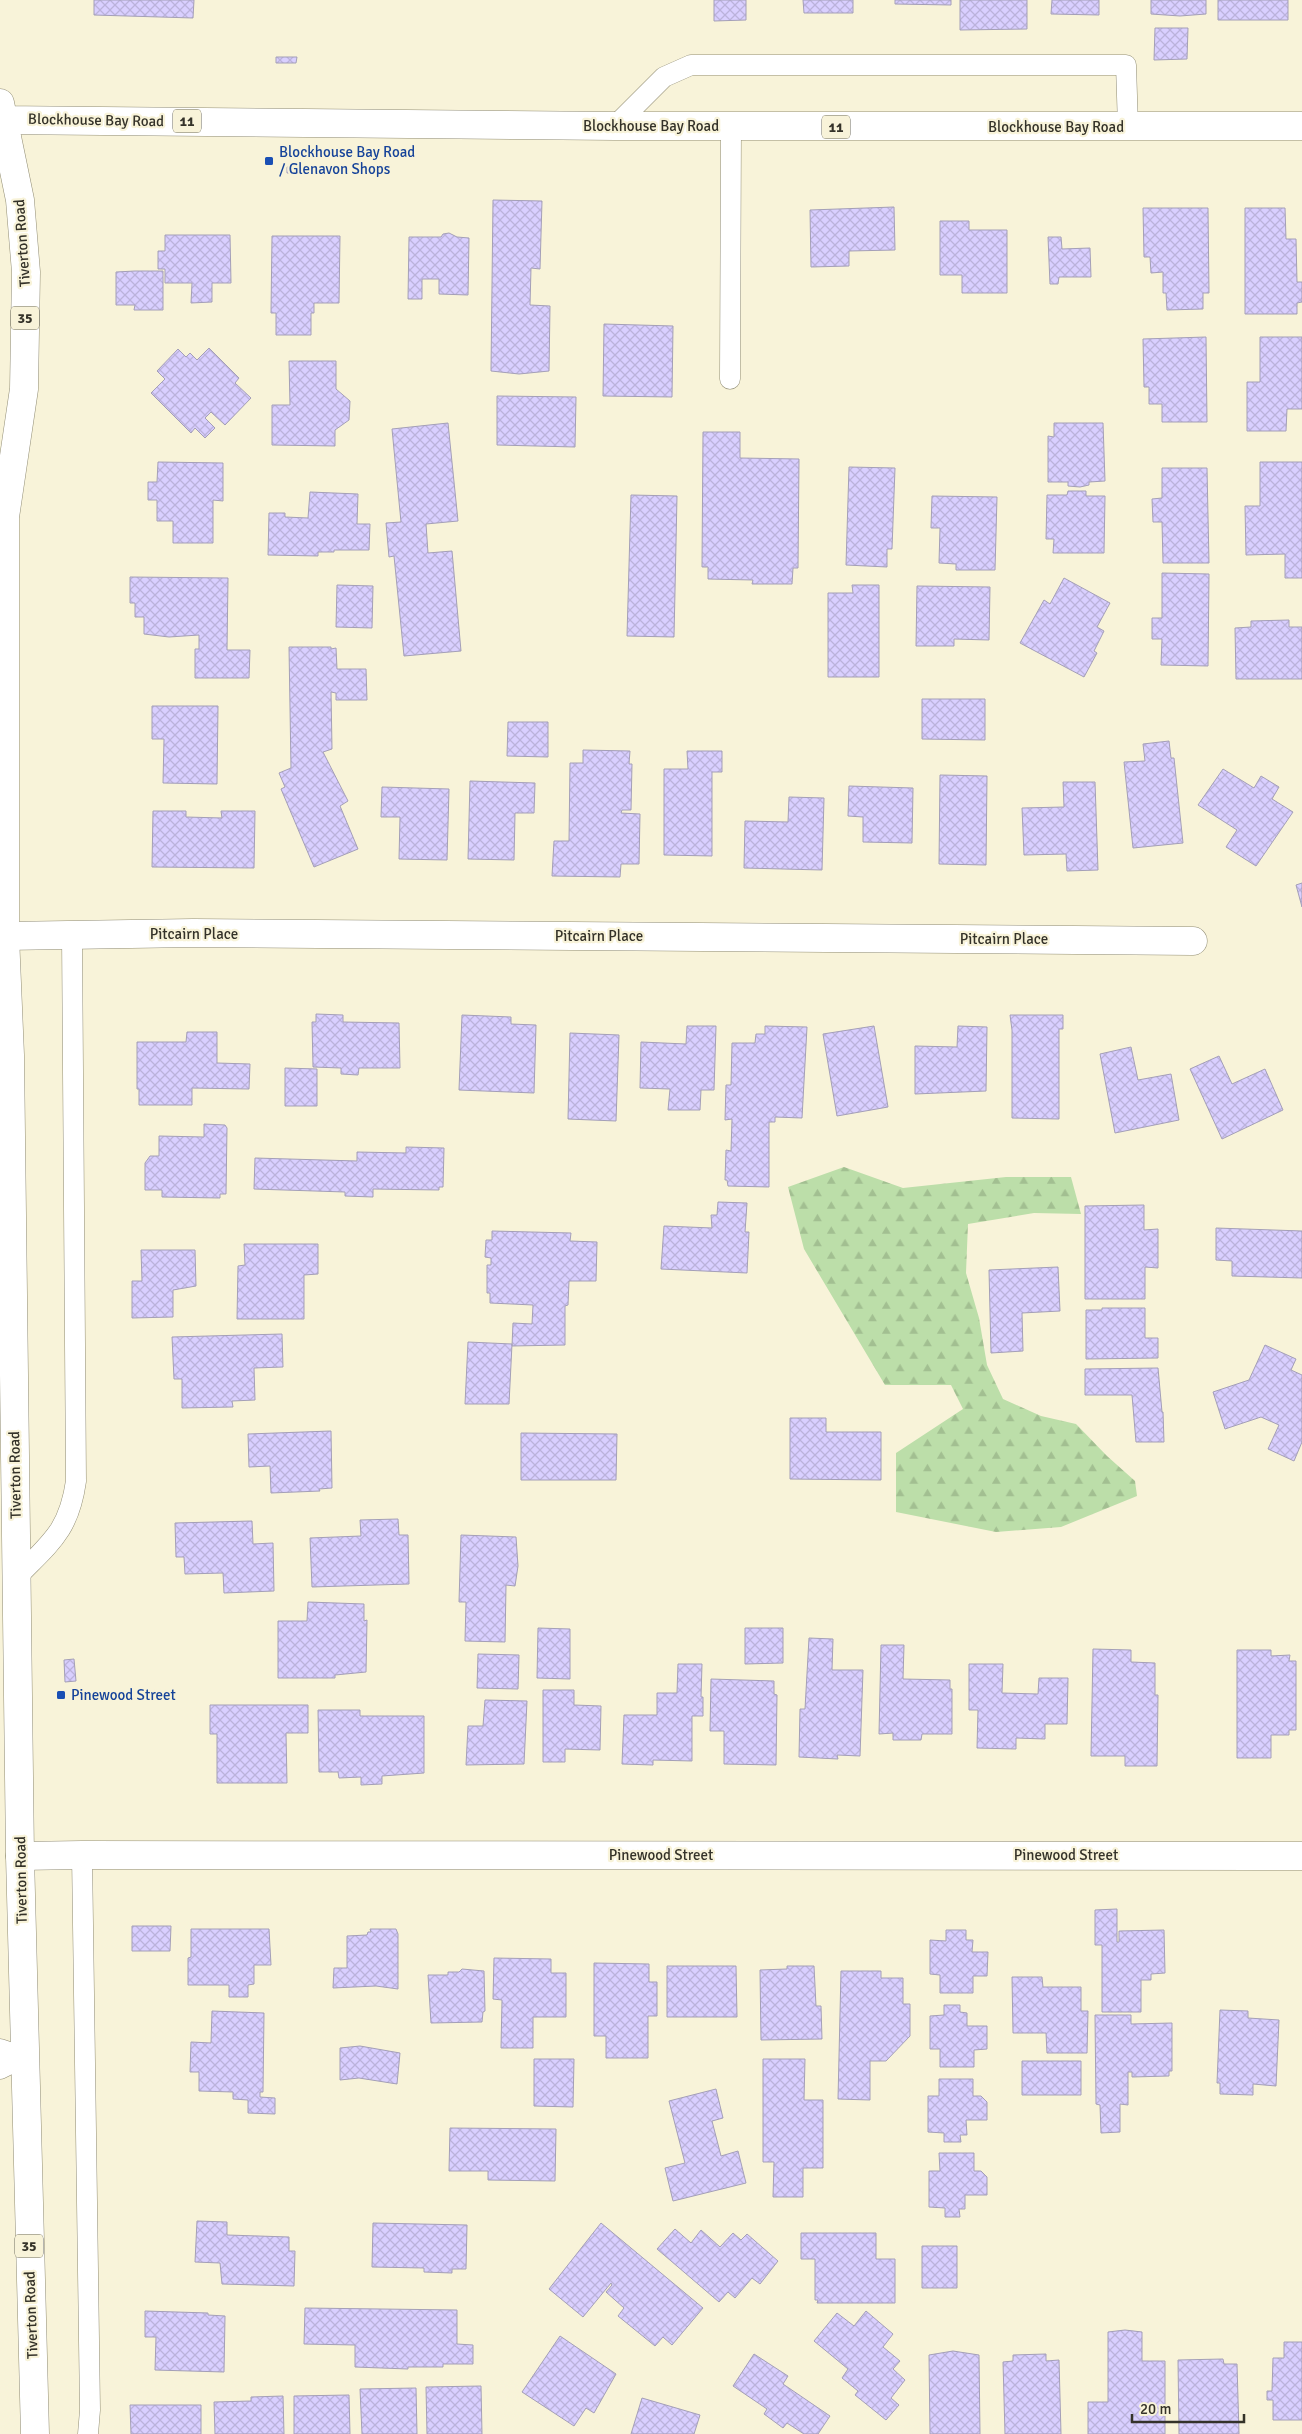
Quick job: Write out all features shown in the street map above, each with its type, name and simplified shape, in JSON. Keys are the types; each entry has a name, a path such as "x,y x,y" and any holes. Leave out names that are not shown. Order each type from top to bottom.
{"main road":[{"name":"Blockhouse Bay Road","path":"2,114 615,126 1302,126"},
{"name":"Tiverton Road","path":"2,114 20,200 26,272 24,389 2,507 4,1005 17,1577 20,1856 12,2053 35,2434"},
{"name":"Pitcairn Place","path":"5,936 193,933 1193,940"},
{"name":"Pinewood Street","path":"20,1856 1302,1856"}],"lane":[{"path":"615,126 664,77 691,65 1126,65 1128,127"},
{"path":"730,379 731,126"},
{"path":"17,1577 61,1531 71,1506 76,1481 72,935"},
{"path":"82,1855 90,2410 88,2434"},
{"path":"0,2069 12,2053"}],"green space":[{"path":"844,1167 903,1188 1006,1177 1071,1177 1081,1214 1034,1213 968,1224 966,1273 979,1318 987,1365 1003,1399 1041,1416 1076,1424 1135,1481 1137,1496 1061,1527 996,1532 896,1512 896,1453 963,1409 951,1385 885,1385 804,1249 788,1187"}],"building":[{"path":"94,0 194,0 193,18 94,15"},
{"path":"714,0 746,0 746,20 714,21"},
{"path":"803,0 853,0 853,13 804,13"},
{"path":"895,0 951,0 951,5 895,4"},
{"path":"960,0 1027,0 1027,29 960,30"},
{"path":"1052,0 1099,0 1099,15 1051,14"},
{"path":"1151,0 1206,0 1206,14 1180,16 1151,14"},
{"path":"1218,0 1288,0 1288,20 1218,20"},
{"path":"1155,28 1188,28 1187,59 1154,60"},
{"path":"276,57 297,57 296,63 276,63"},
{"path":"307,166 307,173 287,173 287,167"},
{"path":"493,200 542,201 540,269 531,268 530,305 550,306 549,371 519,374 491,371"},
{"path":"894,207 895,250 849,251 849,266 811,267 810,210"},
{"path":"1143,208 1208,208 1209,293 1203,293 1203,309 1167,310 1166,293 1163,293 1163,272 1151,273 1150,257 1144,257"},
{"path":"1245,208 1285,208 1286,239 1296,239 1297,282 1302,282 1302,302 1297,303 1297,314 1245,314"},
{"path":"940,221 969,221 969,230 1007,230 1007,293 962,293 962,275 940,275"},
{"path":"449,233 457,237 469,238 468,295 439,294 439,279 422,279 422,299 408,299 409,237 441,237 443,234"},
{"path":"165,235 230,235 231,283 212,283 212,302 191,303 192,283 165,283 165,269 158,269 158,251 165,251"},
{"path":"272,236 340,236 339,303 314,303 314,313 311,313 311,335 276,335 276,313 271,313"},
{"path":"1048,237 1061,237 1062,249 1090,248 1091,277 1059,277 1058,284 1050,284"},
{"path":"163,271 163,310 134,310 135,305 116,305 116,272"},
{"path":"604,324 673,326 672,397 603,396"},
{"path":"1206,337 1207,422 1162,422 1162,404 1149,404 1149,387 1144,387 1143,339"},
{"path":"1260,337 1302,337 1302,409 1287,409 1286,431 1247,431 1247,382 1260,382"},
{"path":"209,348 239,378 235,383 251,398 225,425 211,412 205,418 215,428 205,438 195,428 191,433 151,393 165,379 157,371 178,349 186,357 190,353 197,360"},
{"path":"289,361 336,361 336,389 350,401 349,420 335,430 335,446 272,445 272,405 290,405"},
{"path":"497,396 576,397 575,447 497,445"},
{"path":"448,423 458,521 426,524 428,553 452,551 461,651 404,656 394,556 389,557 386,523 401,522 392,429"},
{"path":"1054,423 1103,423 1105,481 1089,482 1089,485 1080,487 1068,486 1068,482 1048,482 1048,436 1054,437"},
{"path":"703,432 740,432 740,458 799,459 798,568 793,568 792,584 752,584 753,580 708,579 708,567 702,567"},
{"path":"158,462 223,463 223,501 213,500 213,543 173,543 173,521 157,521 157,500 148,500 148,482 157,482"},
{"path":"1260,462 1302,462 1302,578 1285,578 1285,554 1246,555 1245,506 1260,506"},
{"path":"849,467 895,468 892,549 887,549 887,567 846,565"},
{"path":"1162,468 1207,468 1209,563 1163,563 1162,522 1153,522 1152,499 1162,498"},
{"path":"1068,491 1086,491 1086,496 1105,496 1104,553 1053,553 1054,539 1046,539 1047,495 1067,495"},
{"path":"310,492 358,494 357,524 370,524 369,550 334,550 334,552 318,552 318,556 268,555 269,513 285,513 285,517 308,518"},
{"path":"631,495 677,496 674,637 627,636"},
{"path":"932,496 997,497 995,570 956,570 956,564 939,563 940,528 931,528"},
{"path":"1162,573 1209,574 1208,666 1161,665 1162,639 1152,639 1152,618 1162,618"},
{"path":"130,577 228,578 227,650 250,650 249,678 195,678 195,649 199,649 199,635 169,637 144,634 144,617 135,617 135,603 130,603"},
{"path":"1064,578 1110,603 1097,627 1104,631 1094,651 1097,653 1084,677 1020,643 1044,600 1050,604"},
{"path":"337,585 373,586 372,628 336,627"},
{"path":"852,585 879,585 879,677 828,677 828,593 853,593"},
{"path":"917,586 990,587 989,640 954,639 954,646 916,646"},
{"path":"1289,620 1289,627 1302,627 1302,679 1236,679 1235,628 1251,627 1251,621"},
{"path":"289,647 336,648 337,669 366,669 367,700 336,700 336,693 331,692 332,749 323,752 348,801 340,806 358,849 314,867 281,789 285,787 279,773 291,768"},
{"path":"922,699 985,699 985,740 922,739"},
{"path":"152,706 218,706 217,784 163,783 164,739 152,739"},
{"path":"508,722 548,722 548,757 507,756"},
{"path":"1169,741 1171,758 1174,758 1183,843 1133,848 1124,762 1145,761 1143,744"},
{"path":"583,750 630,751 629,764 632,764 631,810 622,810 621,813 640,814 639,864 621,864 620,877 552,876 554,841 569,841 570,763 583,763"},
{"path":"687,751 722,751 722,772 712,772 712,856 664,855 664,769 688,769"},
{"path":"1223,769 1254,788 1261,776 1279,787 1272,799 1293,812 1256,866 1226,847 1237,830 1198,805"},
{"path":"940,775 987,776 986,865 939,864"},
{"path":"470,781 535,783 534,813 515,813 514,860 468,859"},
{"path":"1063,782 1095,782 1098,870 1067,871 1066,854 1024,855 1022,808 1064,807"},
{"path":"849,786 913,788 912,843 863,842 863,817 848,816"},
{"path":"382,787 449,789 447,860 399,859 400,817 381,817"},
{"path":"789,797 824,798 822,870 744,868 745,821 788,822"},
{"path":"153,811 186,811 186,817 222,818 221,811 255,811 254,868 152,867"},
{"path":"1302,883 1302,907 1296,885"},
{"path":"316,1014 343,1015 343,1022 399,1023 400,1068 359,1068 358,1075 341,1074 341,1068 313,1067 312,1022 316,1022"},
{"path":"462,1015 511,1017 511,1024 536,1025 534,1093 459,1090"},
{"path":"1010,1015 1063,1015 1063,1029 1059,1029 1059,1119 1012,1118 1012,1030"},
{"path":"687,1026 716,1026 714,1090 701,1090 700,1110 668,1110 670,1089 640,1088 641,1042 686,1044"},
{"path":"765,1026 807,1027 802,1118 775,1117 775,1122 769,1122 769,1187 728,1186 727,1180 725,1180 726,1150 731,1151 732,1119 725,1120 726,1085 731,1085 732,1043 755,1043 756,1034 765,1034"},
{"path":"874,1026 888,1107 837,1116 823,1034"},
{"path":"958,1026 987,1027 986,1091 915,1094 915,1046 957,1047"},
{"path":"187,1032 217,1032 217,1063 250,1064 249,1089 192,1088 192,1105 139,1105 137,1042 186,1042"},
{"path":"570,1033 619,1035 616,1121 568,1119"},
{"path":"1131,1047 1138,1080 1171,1074 1179,1120 1115,1133 1100,1054"},
{"path":"1219,1056 1232,1084 1265,1069 1283,1110 1222,1139 1190,1069"},
{"path":"285,1068 317,1069 317,1106 285,1106"},
{"path":"204,1124 225,1125 227,1128 226,1194 220,1194 220,1198 162,1197 162,1190 145,1190 145,1163 150,1156 159,1156 159,1136 204,1137"},
{"path":"406,1147 444,1148 443,1187 439,1187 439,1190 373,1189 373,1197 345,1196 345,1192 254,1189 255,1158 357,1161 357,1152 406,1153"},
{"path":"718,1202 747,1203 745,1232 749,1232 747,1273 661,1269 664,1226 712,1228 711,1215 717,1215"},
{"path":"1144,1205 1144,1230 1158,1229 1158,1268 1145,1267 1145,1299 1085,1299 1085,1206"},
{"path":"1216,1228 1302,1231 1302,1278 1232,1276 1232,1261 1216,1260"},
{"path":"492,1231 571,1233 570,1241 597,1242 596,1281 569,1281 568,1305 565,1306 565,1345 512,1346 513,1323 532,1324 533,1305 490,1303 490,1293 487,1293 487,1265 491,1265 491,1258 485,1257 486,1240 492,1240"},
{"path":"244,1244 318,1244 318,1274 304,1275 304,1319 237,1319 238,1266 245,1265"},
{"path":"141,1250 195,1250 196,1286 173,1290 173,1317 132,1318 132,1281 142,1281"},
{"path":"1058,1267 1060,1311 1022,1313 1023,1351 991,1353 989,1270"},
{"path":"1102,1308 1145,1308 1145,1338 1158,1338 1158,1358 1086,1359 1086,1310 1102,1310"},
{"path":"282,1334 283,1367 254,1368 255,1400 232,1401 233,1407 182,1408 182,1379 174,1379 172,1337"},
{"path":"468,1342 512,1344 509,1404 465,1404"},
{"path":"1265,1345 1296,1359 1291,1370 1302,1375 1302,1442 1294,1461 1268,1449 1279,1425 1261,1417 1225,1429 1213,1392 1249,1380"},
{"path":"1158,1368 1164,1442 1136,1442 1132,1395 1085,1395 1085,1369"},
{"path":"790,1418 826,1418 826,1432 881,1432 881,1480 790,1479"},
{"path":"331,1431 332,1488 319,1489 320,1491 271,1493 270,1466 249,1467 248,1434"},
{"path":"521,1433 617,1434 616,1480 521,1480"},
{"path":"398,1519 399,1535 408,1535 409,1584 312,1587 310,1538 361,1536 360,1520"},
{"path":"252,1521 253,1544 273,1543 274,1591 224,1593 223,1573 185,1574 184,1557 176,1557 175,1523"},
{"path":"461,1535 516,1537 518,1566 515,1586 506,1585 505,1642 465,1641 466,1602 459,1602"},
{"path":"308,1602 364,1604 364,1621 367,1620 366,1672 335,1675 335,1678 278,1678 278,1621 307,1621"},
{"path":"538,1628 570,1629 570,1679 537,1678"},
{"path":"745,1628 783,1628 783,1663 745,1664"},
{"path":"809,1638 833,1639 832,1670 863,1670 860,1756 837,1755 838,1759 799,1757 800,1709 805,1709"},
{"path":"881,1645 904,1645 903,1679 950,1680 950,1689 952,1689 952,1734 922,1734 921,1740 893,1740 893,1733 879,1734"},
{"path":"1093,1649 1131,1650 1131,1662 1155,1663 1155,1695 1158,1695 1157,1766 1125,1766 1125,1756 1091,1756"},
{"path":"1237,1650 1271,1650 1271,1656 1290,1655 1289,1661 1296,1661 1296,1730 1289,1730 1289,1735 1271,1735 1271,1758 1237,1758"},
{"path":"478,1654 519,1655 518,1689 477,1688"},
{"path":"74,1659 76,1681 65,1682 64,1660"},
{"path":"678,1664 702,1664 701,1697 703,1697 703,1716 692,1716 692,1761 653,1760 653,1765 622,1764 624,1715 657,1715 657,1693 677,1693"},
{"path":"969,1664 1003,1664 1002,1693 1038,1694 1039,1678 1068,1678 1067,1724 1045,1724 1045,1739 1016,1738 1016,1749 977,1748 978,1710 969,1710"},
{"path":"711,1679 774,1681 774,1694 777,1695 776,1765 724,1764 724,1731 710,1731"},
{"path":"543,1690 574,1690 574,1705 601,1706 600,1750 565,1749 565,1762 543,1762"},
{"path":"485,1700 527,1701 524,1764 466,1765 468,1726 483,1726"},
{"path":"210,1705 308,1705 308,1733 286,1733 287,1783 217,1783 217,1734 210,1734"},
{"path":"318,1710 360,1710 360,1716 424,1716 424,1773 382,1776 382,1784 361,1785 361,1777 339,1778 338,1772 319,1772"},
{"path":"1117,1909 1117,1942 1119,1942 1119,1931 1164,1930 1165,1973 1151,1974 1151,1980 1141,1980 1141,2012 1102,2012 1102,1945 1095,1945 1095,1910"},
{"path":"132,1926 171,1926 170,1951 132,1951"},
{"path":"191,1929 269,1929 271,1965 254,1965 254,1984 248,1985 248,1997 229,1997 229,1985 188,1985"},
{"path":"370,1929 396,1929 398,1934 398,1989 376,1986 333,1988 334,1968 347,1968 347,1936 367,1935 368,1932 371,1932"},
{"path":"946,1930 966,1930 966,1940 973,1940 972,1952 988,1952 987,1976 973,1976 973,1993 940,1993 940,1975 930,1974 930,1940 946,1941"},
{"path":"494,1958 551,1959 551,1973 566,1973 566,2017 533,2017 533,2048 501,2048 502,2000 493,1999"},
{"path":"594,1963 649,1964 649,1982 657,1982 657,2016 648,2016 648,2058 606,2058 606,2036 594,2036"},
{"path":"667,1966 736,1966 737,2017 667,2017"},
{"path":"787,1966 814,1966 816,2006 821,2006 822,2039 761,2040 760,1970 787,1969"},
{"path":"462,1969 484,1971 485,2011 483,2012 482,2022 431,2023 428,1975 448,1975 448,1972 459,1972"},
{"path":"841,1971 881,1971 881,1978 903,1978 903,2004 910,2004 910,2036 886,2061 870,2061 870,2100 838,2099"},
{"path":"1012,1977 1042,1977 1043,1987 1081,1987 1081,2011 1088,2011 1087,2053 1047,2053 1046,2033 1013,2033"},
{"path":"944,2005 960,2005 960,2012 967,2013 967,2026 987,2026 987,2049 974,2050 974,2067 940,2067 940,2049 930,2049 930,2016 944,2015"},
{"path":"1220,2010 1248,2011 1248,2018 1279,2020 1276,2086 1253,2084 1253,2095 1220,2094 1220,2083 1217,2083"},
{"path":"212,2011 264,2013 263,2092 260,2092 260,2097 275,2098 275,2114 248,2113 248,2100 233,2099 233,2092 199,2091 199,2072 190,2072 191,2042 211,2043"},
{"path":"1095,2015 1131,2015 1131,2024 1172,2023 1172,2071 1169,2071 1169,2076 1132,2077 1132,2072 1128,2072 1128,2105 1120,2104 1120,2132 1101,2133 1100,2105 1096,2104"},
{"path":"360,2046 400,2053 397,2084 359,2078 340,2080 340,2048"},
{"path":"534,2059 574,2059 573,2107 534,2106"},
{"path":"763,2059 805,2059 804,2100 823,2100 823,2168 803,2168 803,2197 773,2197 774,2162 763,2162"},
{"path":"1022,2061 1081,2061 1081,2095 1022,2095"},
{"path":"939,2079 973,2079 973,2096 981,2096 987,2102 987,2120 966,2120 967,2135 960,2135 961,2142 944,2142 944,2133 928,2132 928,2096 939,2096"},
{"path":"716,2089 723,2118 712,2121 721,2156 738,2151 746,2183 673,2201 665,2168 685,2163 669,2101"},
{"path":"450,2128 556,2129 555,2181 488,2180 488,2171 449,2171"},
{"path":"939,2153 974,2153 974,2171 981,2171 987,2177 987,2195 965,2195 965,2209 959,2209 960,2217 945,2217 945,2208 929,2207 929,2171 940,2171"},
{"path":"197,2221 227,2222 227,2235 289,2237 289,2251 295,2251 294,2286 222,2284 220,2263 195,2262"},
{"path":"373,2223 467,2225 466,2269 452,2269 452,2273 424,2272 424,2268 372,2267"},
{"path":"601,2223 703,2308 672,2345 663,2337 655,2346 618,2316 624,2308 606,2292 612,2285 611,2283 583,2317 549,2289"},
{"path":"675,2229 691,2243 701,2230 720,2247 733,2233 741,2240 747,2234 778,2261 760,2284 752,2278 735,2298 728,2292 719,2302 657,2249"},
{"path":"801,2233 876,2233 876,2259 895,2259 895,2303 817,2303 818,2300 815,2300 815,2259 801,2259"},
{"path":"922,2246 957,2246 957,2288 922,2288"},
{"path":"305,2308 457,2310 457,2344 473,2345 473,2364 443,2364 443,2367 408,2367 408,2369 355,2367 355,2345 304,2344"},
{"path":"145,2311 208,2313 208,2315 225,2316 224,2372 155,2370 156,2337 145,2337"},
{"path":"866,2311 893,2334 883,2347 900,2361 893,2369 905,2380 891,2398 899,2405 886,2420 855,2395 858,2391 842,2378 848,2369 814,2341 837,2313 854,2326"},
{"path":"1125,2330 1142,2332 1142,2361 1165,2361 1165,2434 1088,2434 1088,2402 1108,2402 1108,2332"},
{"path":"560,2336 616,2374 594,2413 586,2408 574,2426 522,2392"},
{"path":"1284,2342 1302,2342 1302,2420 1273,2420 1273,2400 1267,2400 1267,2391 1272,2391 1273,2358 1284,2358"},
{"path":"953,2351 979,2355 980,2434 930,2434 929,2355"},
{"path":"754,2354 788,2376 783,2384 830,2416 818,2434 804,2434 787,2423 783,2428 764,2414 767,2409 733,2386"},
{"path":"1046,2354 1046,2361 1059,2360 1061,2434 1005,2434 1003,2362 1013,2361 1013,2355"},
{"path":"1223,2359 1224,2364 1237,2364 1239,2434 1179,2434 1178,2360"},
{"path":"481,2386 482,2434 427,2434 426,2387"},
{"path":"416,2388 417,2434 362,2434 360,2389"},
{"path":"349,2395 350,2434 294,2434 294,2396"},
{"path":"283,2396 284,2434 215,2434 214,2402 251,2401 251,2397"},
{"path":"642,2398 700,2415 694,2434 631,2434"},
{"path":"130,2405 201,2405 201,2434 131,2434"}],"place":[{"name":"Blockhouse Bay Road / Glenavon Shops","path":"269,161"},
{"name":"Pinewood Street","path":"61,1695"}]}
